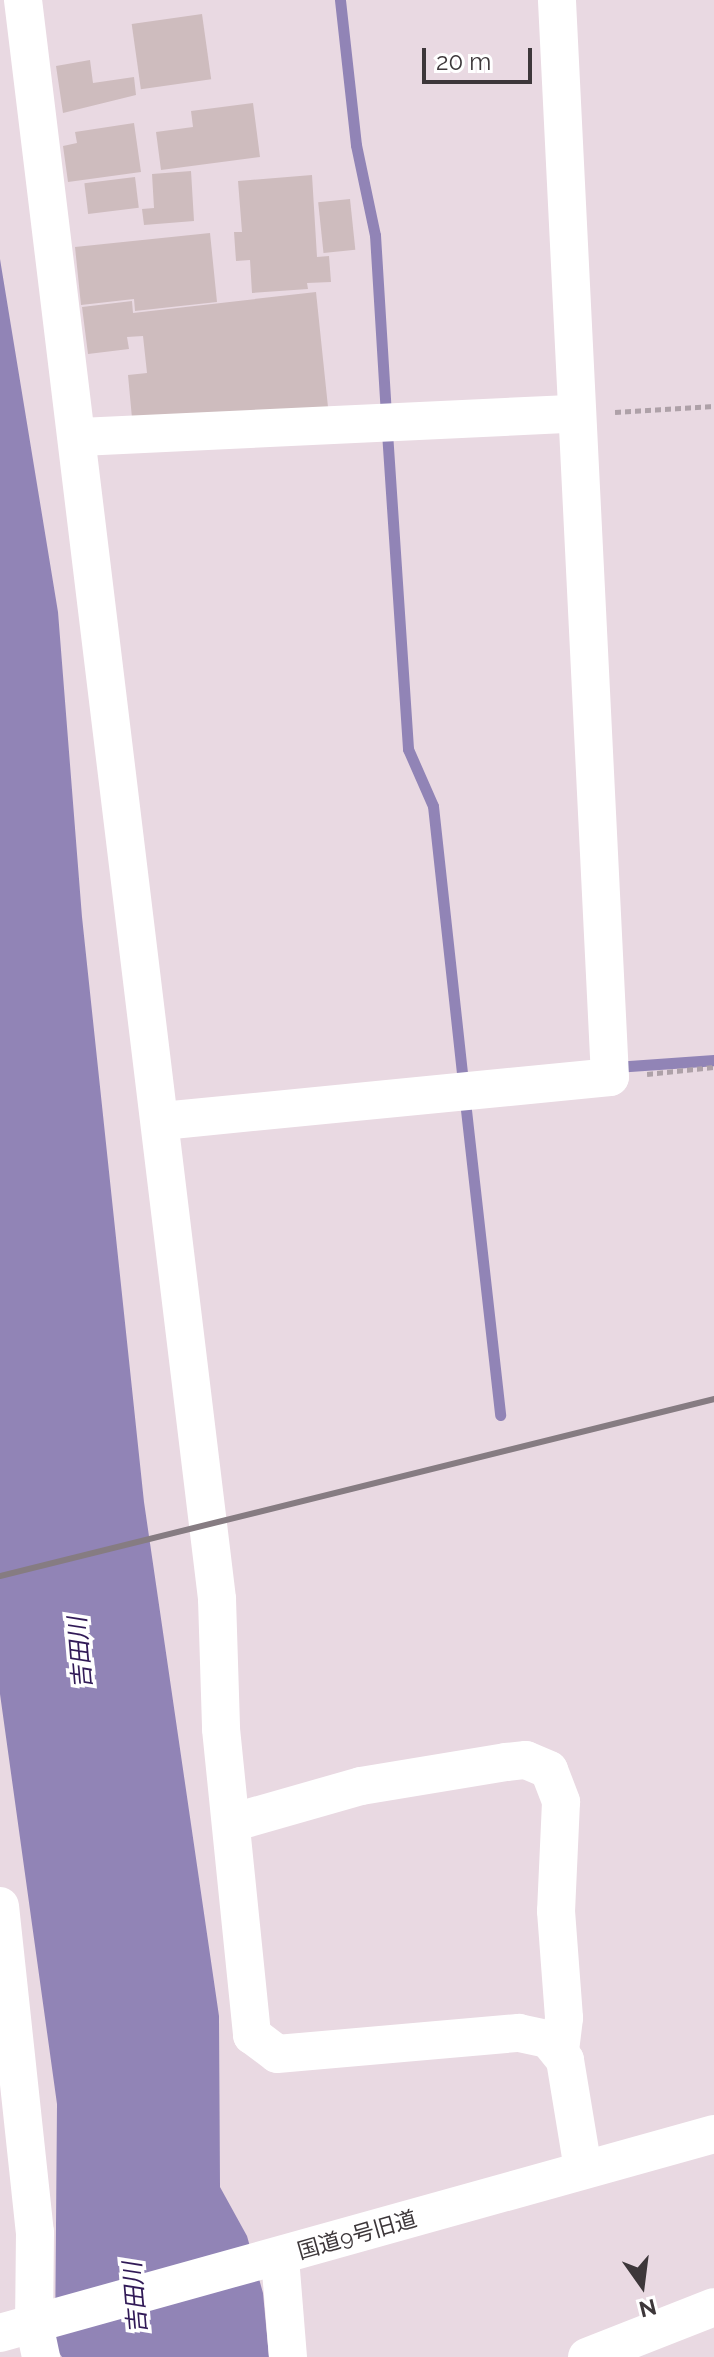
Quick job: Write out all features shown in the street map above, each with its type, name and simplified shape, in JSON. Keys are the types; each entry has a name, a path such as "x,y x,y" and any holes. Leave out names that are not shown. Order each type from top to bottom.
{"street":[{"path":"23,0 80,437 217,1599 231,1823 252,2035 277,2054 519,2033 548,2039 560,2050"},
{"path":"162,1121 610,1077 557,0"},
{"path":"80,437 575,414"},
{"path":"231,1823 361,1786 491,1764 526,1760 549,1770 561,1802 556,1911 564,2018 560,2050 583,2169"},
{"path":"0,1906 35,2232 30,2334"},
{"name":"国道9号旧道","path":"30,2334 583,2169 714,2134"},
{"path":"280,2258 288,2357"},
{"path":"600,2354 714,2307"}],"path":[{"path":"575,414 714,406"},
{"path":"610,1077 714,1067"}],"water":[{"name":"吉田川","path":"0,259 58,612 82,917 144,1502 219,2016 220,2187 247,2236 263,2293 269,2357 62,2357 55,2347 57,2104 0,1694"}],"building":[{"path":"202,14 211,79 141,89 132,24"},
{"path":"90,60 93,83 134,77 136,95 63,113 56,66"},
{"path":"253,103 260,157 161,170 156,132 193,127 191,111"},
{"path":"134,123 141,172 68,182 63,146 77,143 75,132"},
{"path":"191,171 194,221 144,225 142,209 154,208 152,174"},
{"path":"312,175 317,257 329,256 331,282 307,283 308,289 252,293 250,260 236,261 234,232 242,232 238,181"},
{"path":"135,177 139,208 88,214 84,183"},
{"path":"350,199 355,250 324,253 318,202"},
{"path":"210,233 217,302 135,311 134,299 81,305 75,247"},
{"path":"316,292 328,407 133,429 128,375 147,373 143,336 127,337 129,349 88,354 82,307 132,301 133,313"}],"waterway":[{"path":"340,0 356,145 375,235 386,416"},
{"path":"387,432 408,749 433,806 463,1084"},
{"path":"615,1067 714,1060"},
{"path":"465,1101 500,1415"}],"railway":[{"path":"0,1576 714,1399"}]}
